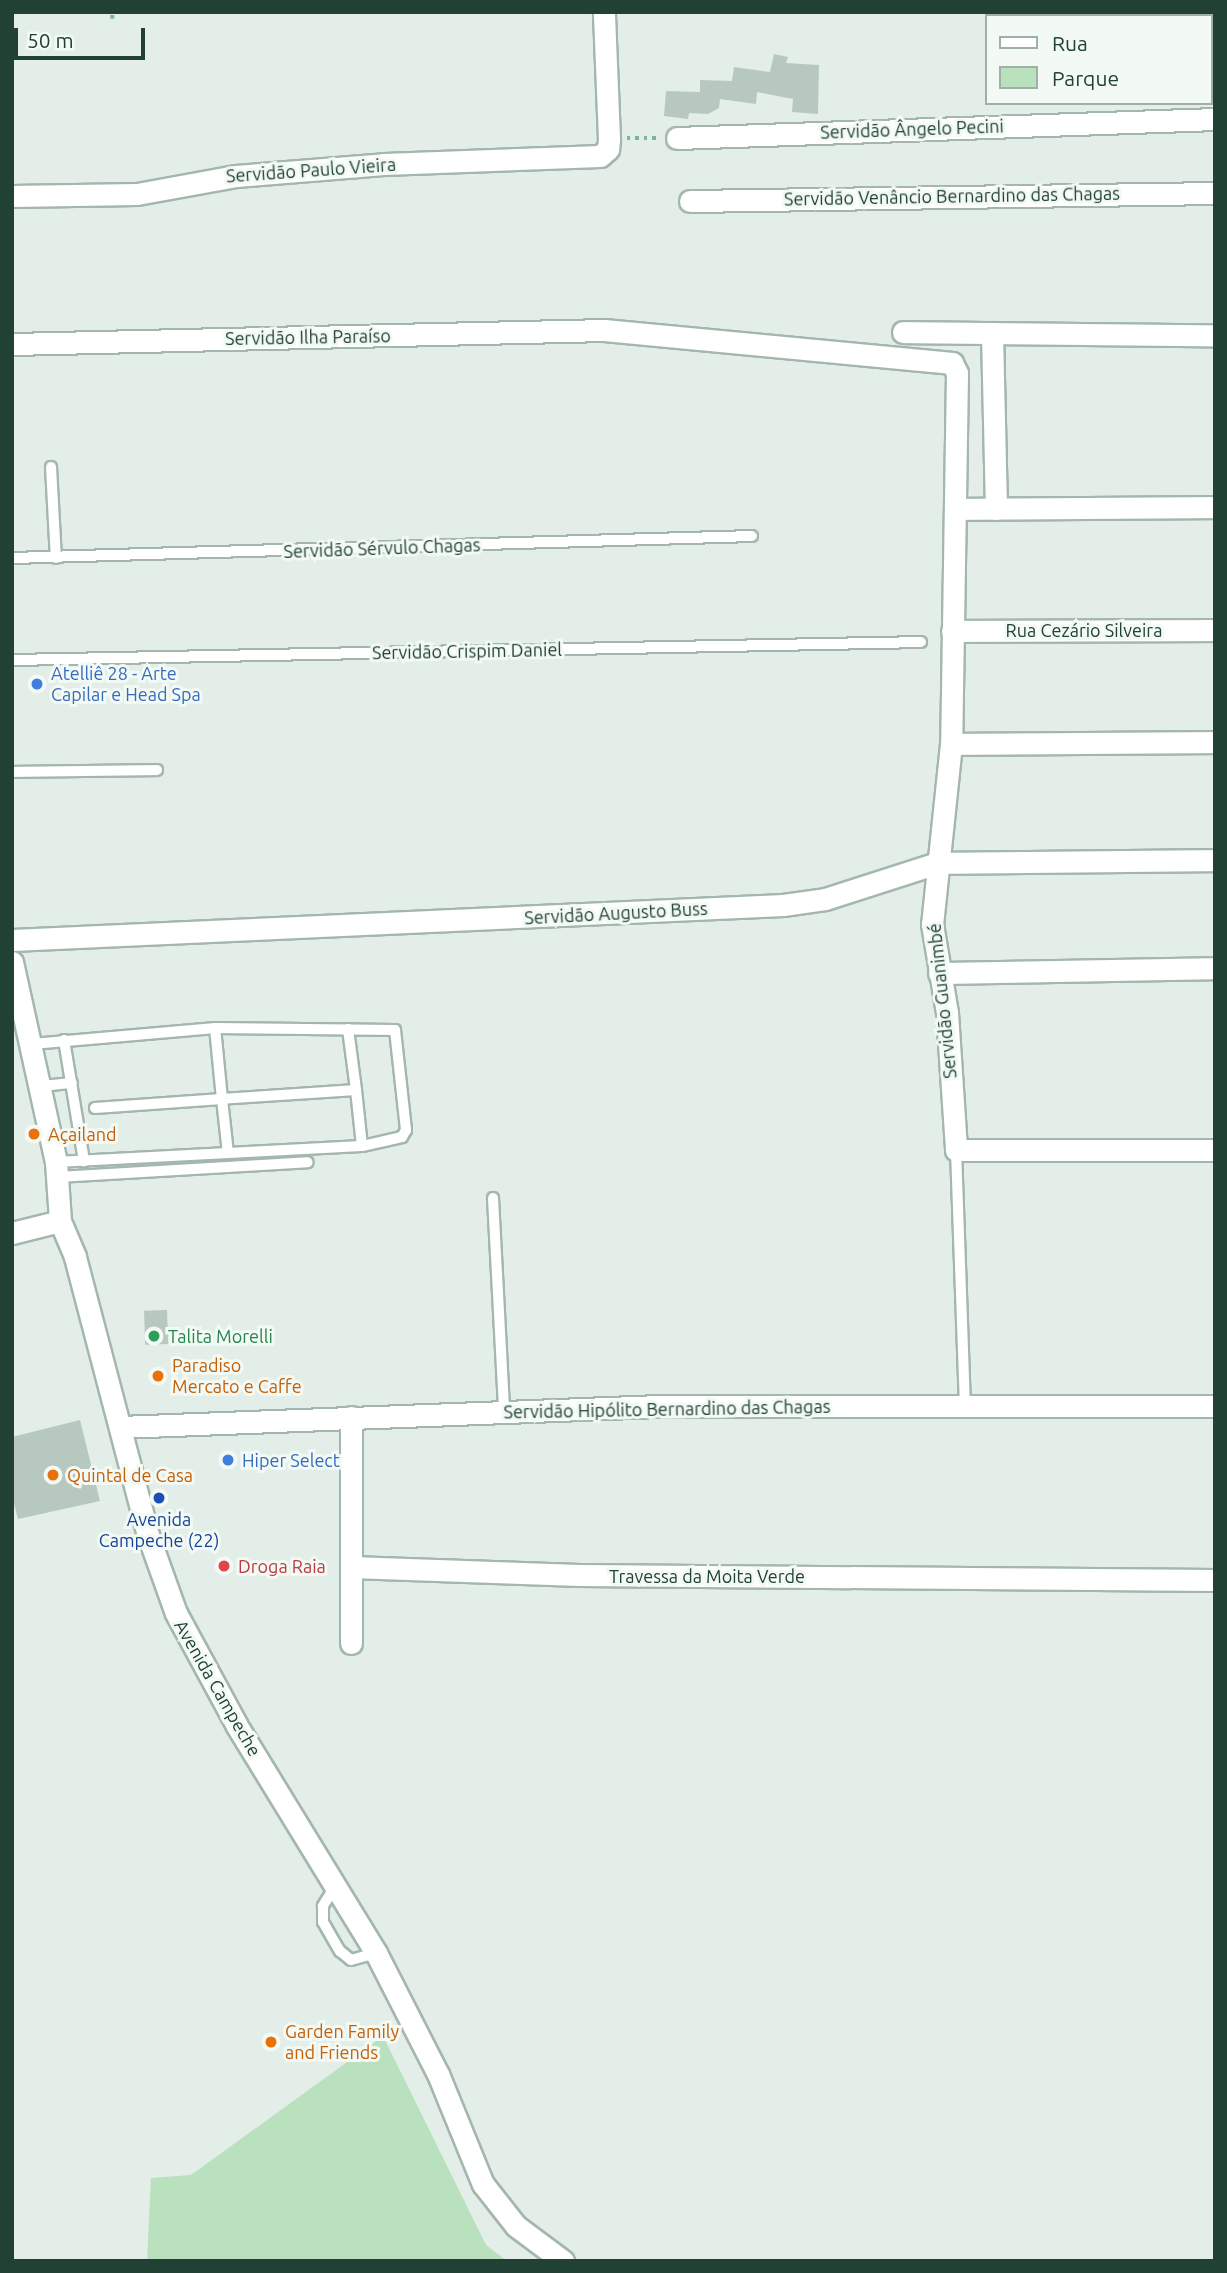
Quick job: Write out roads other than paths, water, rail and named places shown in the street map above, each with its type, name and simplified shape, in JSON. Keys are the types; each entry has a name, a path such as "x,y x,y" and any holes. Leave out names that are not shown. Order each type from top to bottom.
{"street":[{"name":"Servidão Paulo Vieira","path":"12,196 137,194 236,176 499,157 600,156 609,144 604,12"},
{"name":"Servidão Ângelo Pecini","path":"677,138 1215,119"},
{"name":"Servidão Venâncio Bernardino das Chagas","path":"690,201 1215,193"},
{"name":"Servidão Ilha Paraíso","path":"12,344 604,330 952,363 957,373 955,509"},
{"path":"903,332 1215,335"},
{"path":"992,333 996,509"},
{"path":"955,509 1215,507"},
{"name":"Servidão Guanimbé","path":"955,509 951,744 932,924 947,1013 956,1150"},
{"name":"Rua Cezário Silveira","path":"952,631 1215,630"},
{"path":"951,744 1215,742"},
{"name":"Servidão Augusto Buss","path":"12,940 783,905 825,899 937,863 1215,860"},
{"name":"Avenida Campeche","path":"12,962 32,1044 57,1170 60,1221 75,1257 148,1535 186,1637 237,1726 337,1883 376,1953 438,2074 483,2184 516,2227 563,2261"},
{"path":"939,973 1215,968"},
{"path":"956,1150 1215,1150"},
{"path":"12,1233 60,1221"},
{"name":"Servidão Hipólito Bernardino das Chagas","path":"120,1427 504,1411 1215,1406"},
{"path":"351,1417 351,1643"},
{"name":"Travessa da Moita Verde","path":"351,1567 579,1575 1215,1580"}],"lane":[{"path":"51,467 56,558"},
{"name":"Servidão Sérvulo Chagas","path":"12,558 752,536"},
{"name":"Servidão Crispim Daniel","path":"12,660 921,642"},
{"path":"12,772 157,770"},
{"path":"32,1044 215,1028 395,1030 406,1130 402,1137 362,1146 84,1161 57,1170"},
{"path":"215,1028 228,1153"},
{"path":"348,1029 362,1146"},
{"path":"64,1040 84,1161"},
{"path":"41,1086 72,1083"},
{"path":"95,1108 356,1090"},
{"path":"956,1150 965,1406"},
{"path":"57,1170 308,1163"},
{"path":"493,1198 504,1411"},
{"path":"337,1883 323,1906 323,1922 340,1951 351,1960 376,1953"}],"place":[{"name":"Atelliê 28 - Arte Capilar e Head Spa","path":"37,684"},
{"name":"Açailand","path":"34,1134"},
{"name":"Talita Morelli","path":"154,1336"},
{"name":"Paradiso Mercato e Caffe","path":"158,1376"},
{"name":"Hiper Select","path":"228,1460"},
{"name":"Quintal de Casa","path":"53,1475"},
{"name":"Avenida Campeche (22)","path":"159,1498"},
{"name":"Droga Raia","path":"224,1566"},
{"name":"Garden Family and Friends","path":"271,2042"}]}
